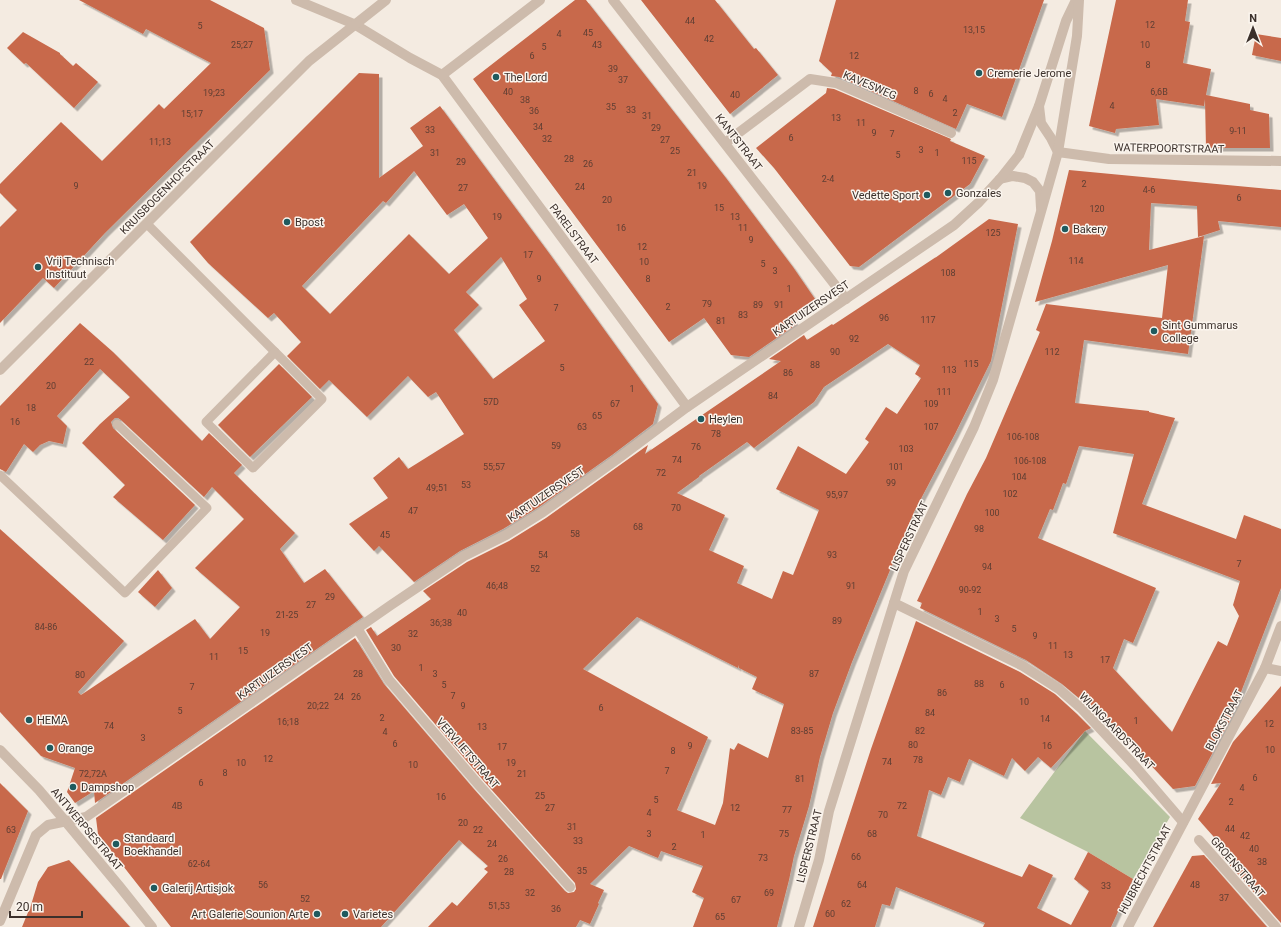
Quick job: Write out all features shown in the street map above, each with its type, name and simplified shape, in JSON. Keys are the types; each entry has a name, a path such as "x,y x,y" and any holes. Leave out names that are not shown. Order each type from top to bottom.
{"street":[{"path":"296,0 354,24 410,58 442,75 540,0"},
{"name":"KRUISBOGENHOFSTRAAT","path":"0,370 310,61 354,24 386,0"},
{"name":"KANTSTRAAT","path":"613,0 846,299"},
{"name":"KARTUIZERSVEST","path":"0,921 36,835 48,826 86,817 357,628 464,556 506,535 543,512 616,460 687,406 954,225 978,203 1019,155 1039,106 1066,21 1076,0"},
{"name":"LISPERSTRAAT","path":"799,927 819,860 829,811 904,571 974,427 993,380 1058,152 1077,36 1079,0"},
{"name":"PARELSTRAAT","path":"442,75 687,406"},
{"name":"KAVESWEG","path":"725,144 810,79 836,83 951,133"},
{"path":"1039,106 1041,122 1058,152"},
{"name":"WATERPOORTSTRAAT","path":"1058,152 1109,159 1281,161"},
{"name":"LISPERSTRAAT","path":"1000,179 1013,176 1025,178 1033,182 1040,191 1041,208"},
{"name":"WIJNGAARDSTRAAT","path":"894,603 1023,666 1059,689 1087,715 1135,766 1183,822"},
{"name":"BLOKSTRAAT","path":"1183,822 1265,668 1281,626"},
{"name":"VERVLIETSTRAAT","path":"357,628 389,680 478,784 570,887"},
{"path":"1265,668 1281,671"},
{"name":"ANTWERPSESTRAAT","path":"0,750 39,790 152,927"},
{"name":"HUIBRECHTSTRAAT","path":"1128,927 1183,822"},
{"name":"GROENSTRAAT","path":"1199,840 1276,927"}],"lane":[{"path":"147,224 275,352 322,399 253,468 206,422 275,352"},
{"path":"0,475 125,593 207,508 117,424"}],"green space":[{"path":"1085,731 1170,817 1133,879 1088,852 1020,818"}],"building":[{"path":"79,0 210,0 264,28 270,70 105,233 54,288 43,278 0,323 0,227 17,210 0,193 0,184 61,122 102,161 159,104 164,109 211,63 146,29 143,34"},
{"path":"575,0 586,0 726,178 793,267 815,299 791,317 797,324 749,357 731,355 704,318 669,342 473,79"},
{"path":"641,0 715,0 754,49 756,48 778,75 730,114"},
{"path":"836,0 1044,0 1002,117 967,104 956,129 839,77 831,76 832,73 819,61"},
{"path":"1116,0 1188,0 1185,21 1190,22 1183,63 1211,69 1206,95 1250,104 1250,110 1269,114 1270,148 1206,148 1205,99 1204,106 1156,99 1159,125 1116,129 1115,133 1089,126"},
{"path":"23,32 60,53 73,66 76,63 98,82 74,108 26,63 24,64 7,48"},
{"path":"1256,34 1281,38 1281,61 1252,55"},
{"path":"359,73 379,74 379,178 423,146 410,128 440,106 658,404 653,424 539,507 503,529 460,551 414,582 379,546 374,551 349,524 388,498 373,478 399,457 408,469 464,434 436,392 428,397 408,376 367,417 329,380 320,389 287,356 301,342 274,313 268,318 208,263 190,242","holes":["414,171 447,215 464,204 488,238 449,274 409,234 330,314 302,286 383,201 386,203","501,257 527,299 519,305 545,341 493,379 454,330 479,305 466,292"]},
{"path":"827,88 834,89 951,139 950,141 985,156 970,184 859,267 850,266 774,168 756,148 826,93"},
{"path":"1069,170 1281,190 1281,227 1218,221 1220,230 1198,237 1197,206 1151,203 1149,250 1204,236 1188,354 1084,340 1075,403 1149,411 1175,418 1142,504 1236,539 1244,515 1281,529 1281,588 1231,718 1195,786 1173,789 1108,719 1103,722 1086,704 1062,684 1026,660 920,608 922,603 917,601 967,494 986,458 1040,332 1036,330 1046,304 1162,318 1168,265 1035,302 1052,241","holes":["1079,446 1134,454 1113,533 1240,581 1233,605 1239,616 1227,646 1218,641 1172,732 1113,668 1124,639 1133,643 1156,588 1038,538 1050,509 1053,510 1063,483 1066,484"]},
{"path":"989,219 1018,224 991,361 914,512 852,662 833,713 820,757 809,806 794,856 777,927 693,927 704,898 692,892 703,866 661,851 658,858 629,846 590,884 604,890 590,924 580,920 576,927 428,927 452,902 457,906 488,872 484,869 488,866 459,840 381,927 171,927 98,834 96,818 355,638 384,684 473,788 565,891 568,893 574,892 576,889 575,883 483,780 394,676 366,630 371,627 377,636 431,599 423,591 467,562 509,541 546,518 648,445 645,454 781,361 769,359 804,335 807,340 832,324 833,325 936,257 935,258","holes":["888,344 920,365 915,374 921,378 897,414 886,407 865,439 869,442 846,474 798,446 776,489 819,510 793,575 783,571 772,599 737,583 744,566 709,550 725,515 677,493 747,442 754,448 814,402 824,387","637,617 738,668 739,665 739,668 757,677 752,689 784,704 768,758 738,743 734,750 730,748 723,803 715,825 677,810 708,737 583,669"]},
{"path":"80,323 113,352 202,441 209,433 242,465 234,473 295,533 280,549 304,583 325,569 363,617 95,803 94,791 75,803 67,792 75,768 41,756 0,712 0,529 124,641 78,692 81,695 195,619 210,639 240,607 195,568 244,519 212,487 204,497 118,418 115,418 111,422 113,428 195,505 163,540 113,497 125,485 82,443 100,424 130,397 100,369 57,416 67,426 63,444 49,441 40,445 33,452 24,444 6,472 0,469 0,406"},
{"path":"279,364 312,397 250,457 218,425"},
{"path":"158,570 172,588 155,607 138,592"},
{"path":"916,621 1020,672 1055,694 1091,728 1085,731 1051,768 1038,757 1025,771 1012,758 1004,776 969,759 960,782 948,777 941,795 929,790 917,836 1022,877 1029,864 1053,875 1037,908 1071,925 1089,891 1074,879 1088,852 1133,879 1111,927 983,927 985,923 896,887 890,906 882,904 875,927 813,927 871,749"},
{"path":"1281,686 1281,923 1220,854 1229,854 1198,819 1221,783 1211,784 1233,742"},
{"path":"0,783 28,811 1,879 0,879"},
{"path":"1204,855 1267,927 1153,927 1192,856"},
{"path":"69,860 130,927 22,927 38,882 48,867"}],"place":[{"name":"Cremerie Jerome","path":"979,73"},
{"name":"The Lord","path":"496,77"},
{"name":"Gonzales","path":"948,193"},
{"name":"Vedette Sport","path":"927,195"},
{"name":"Bpost","path":"287,222"},
{"name":"Bakery","path":"1065,229"},
{"name":"Vrij Technisch Instituut","path":"38,267"},
{"name":"Sint Gummarus College","path":"1154,331"},
{"name":"Heylen","path":"701,419"},
{"name":"HEMA","path":"29,720"},
{"name":"Orange","path":"50,748"},
{"name":"Dampshop","path":"73,787"},
{"name":"Standaard Boekhandel","path":"116,844"},
{"name":"Galerij Artisjok","path":"154,888"},
{"name":"Art Galerie Sounion Arte","path":"317,914"},
{"name":"Varietes","path":"345,914"}]}
